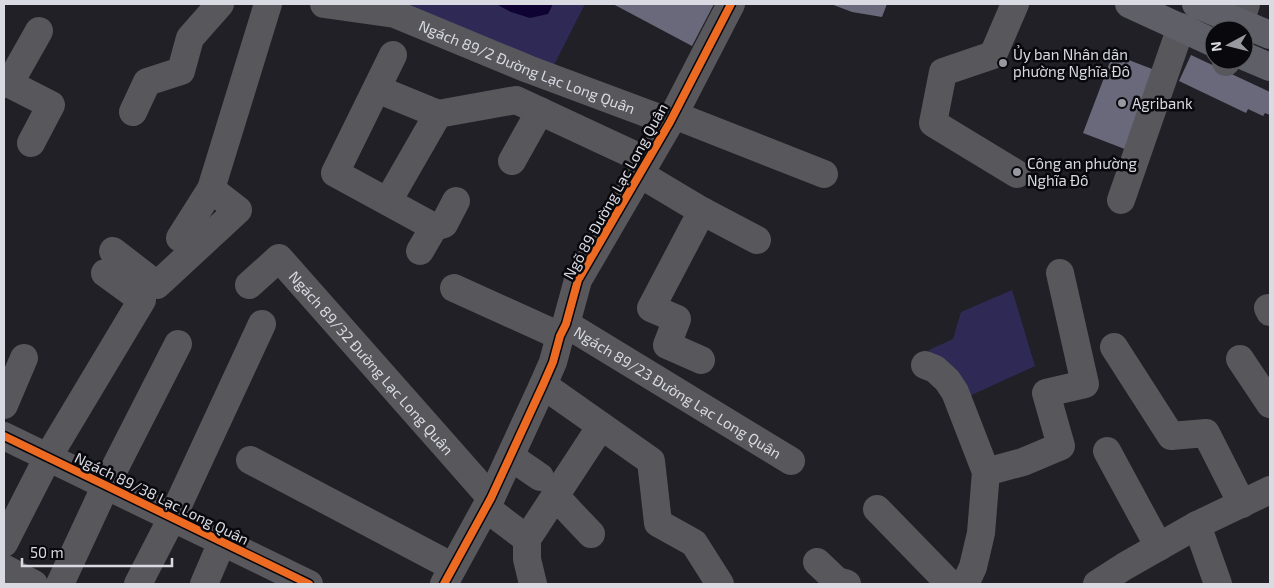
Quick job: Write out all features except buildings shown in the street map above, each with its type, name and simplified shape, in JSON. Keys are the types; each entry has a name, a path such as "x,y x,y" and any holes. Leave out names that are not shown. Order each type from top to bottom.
{"main road":[{"path":"1129,4 1181,27 1204,41"},
{"path":"1196,4 1243,13 1270,35"},
{"path":"1254,62 1270,67"}],"street":[{"path":"132,112 147,82 181,71 190,38 220,4"},
{"path":"180,238 211,189 268,4"},
{"name":"Ngách 89/2 Đường Lạc Long Quân","path":"324,4 397,9 528,69 824,174"},
{"name":"Ngõ 89 Đường Lạc Long Quân","path":"448,576 511,457 543,385 553,362 578,280 672,119 731,4"},
{"path":"1015,4 993,55 943,72 933,123 1017,174"},
{"path":"1121,200 1181,27"},
{"path":"31,143 51,105 6,83 39,31"},
{"path":"393,55 335,173 434,227"},
{"path":"377,89 438,114 516,100 643,167 702,211 757,240"},
{"path":"512,161 540,111"},
{"path":"388,201 438,114"},
{"path":"4,543 48,458 142,300 109,262 157,285 238,210 211,189"},
{"path":"420,251 434,227 444,224 456,201"},
{"path":"701,360 667,345 677,320 650,308 702,211"},
{"name":"Ngách 89/32 Đường Lạc Long Quân","path":"249,285 279,258 447,448 488,503"},
{"path":"986,472 1023,462 1061,446 1046,393 1085,384 1060,273"},
{"name":"Ngách 89/23 Đường Lạc Long Quân","path":"454,288 563,330 791,461"},
{"path":"138,584 172,518 262,324"},
{"path":"60,584 106,486 178,344"},
{"path":"1114,347 1171,436 1206,433 1242,504"},
{"path":"4,405 24,358"},
{"path":"1240,359 1270,404"},
{"path":"925,365 935,369 956,392 986,472 981,533 973,568 965,584"},
{"path":"543,385 651,461 658,523 694,543 720,584"},
{"path":"533,584 527,559 527,539 548,486 601,426"},
{"name":"Ngách 89/38 Lạc Long Quân","path":"4,436 222,542 281,578 309,584"},
{"path":"1107,451 1159,547"},
{"path":"511,457 548,486 591,534"},
{"path":"250,460 448,576"},
{"path":"1097,584 1197,525 1270,492"},
{"path":"488,503 527,539"},
{"path":"877,509 950,584"},
{"path":"1197,525 1218,584"},
{"path":"204,584 222,542"},
{"path":"817,562 837,581 847,584"},
{"path":"4,568 34,584"}],"shaded area":[{"path":"406,4 585,4 552,69"},
{"path":"496,4 553,4 548,14 530,18 511,12"},
{"path":"1012,290 1035,366 965,398 929,361 929,350 953,339 961,312"}],"cycle path":[{"path":"444,584 491,498 543,385 566,324 578,280 670,122 731,4"},
{"path":"4,436 309,584"}],"place":[{"name":"Ủy ban Nhân dân phường Nghĩa Đô","path":"1003,63"},
{"name":"Agribank","path":"1122,103"},
{"name":"Công an phường Nghĩa Đô","path":"1017,172"}]}
